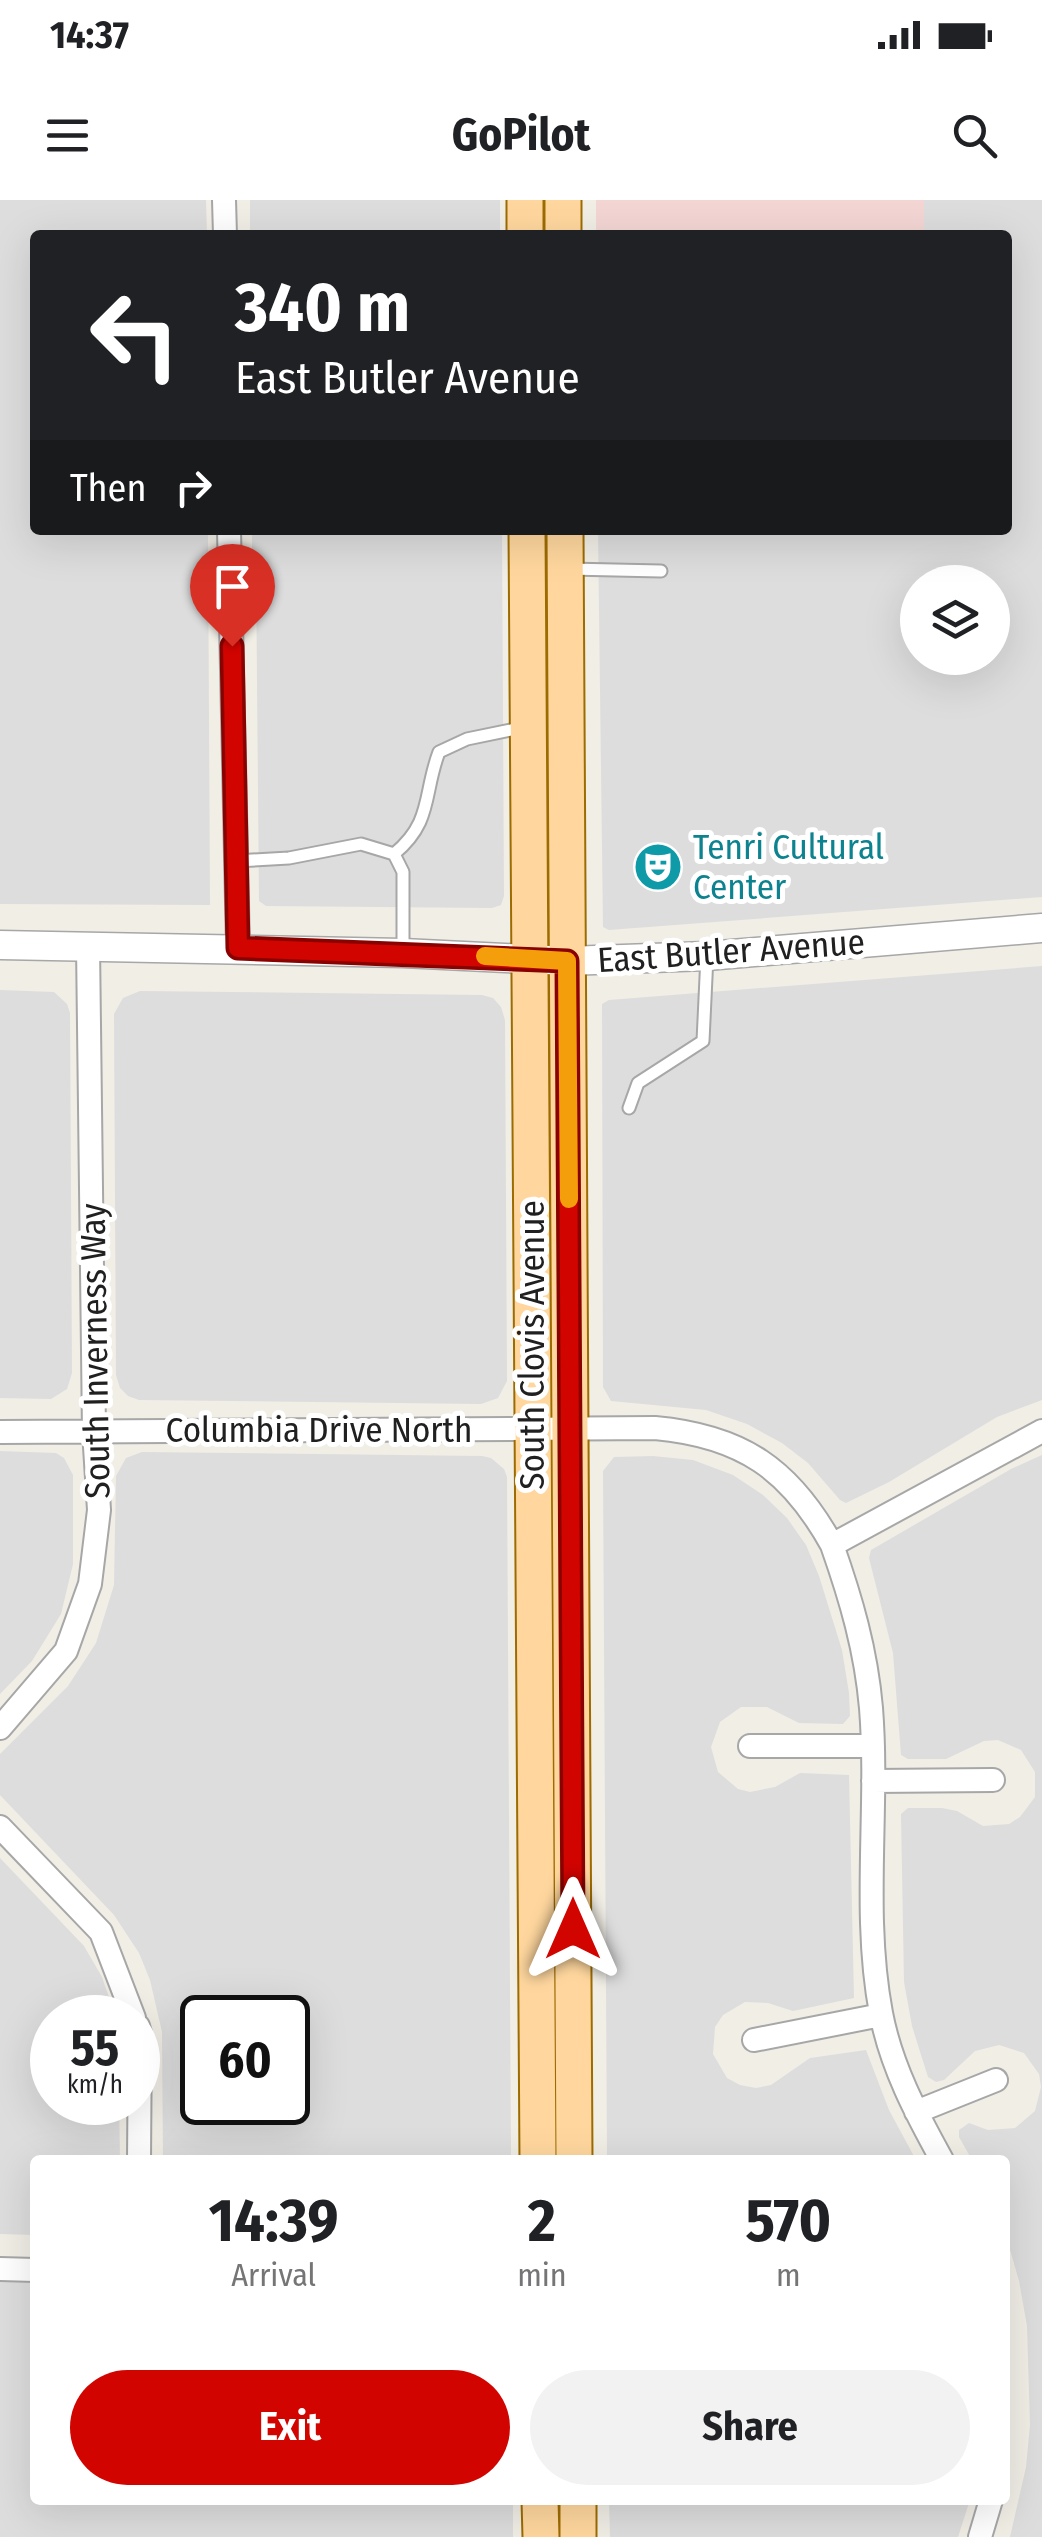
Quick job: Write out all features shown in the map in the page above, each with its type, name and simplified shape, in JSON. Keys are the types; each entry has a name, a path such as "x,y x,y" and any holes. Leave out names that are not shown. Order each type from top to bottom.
{"main road":[{"path":"525,200 525,230"},
{"path":"563,200 563,230"},
{"name":"South Clovis Avenue","path":"527,535 538,2155"},
{"name":"South Clovis Avenue","path":"564,535 574,2155"},
{"path":"540,2505 541,2537"},
{"path":"578,2505 578,2537"}],"street":[{"path":"224,200 225,230"},
{"path":"230,535 238,948"},
{"name":"East Butler Avenue","path":"0,945 238,948 567,961 707,956 1042,928"},
{"name":"South Inverness Way","path":"0,1728 66,1652 90,1584 99,1510 94,1431 88,945"},
{"name":"Columbia Drive North","path":"0,1432 654,1428 690,1431 722,1441 755,1456 785,1479 812,1508 832,1545 860,1635 873,1746 874,1952 881,2014 890,2050 939,2155"},
{"path":"832,1545 1042,1430"},
{"path":"750,1746 873,1746"},
{"path":"873,1781 993,1780"},
{"path":"0,1828 101,1932 125,1995"},
{"path":"754,2040 881,2014"},
{"path":"916,2112 996,2080"},
{"path":"139,2125 139,2155"},
{"path":"0,2269 30,2270"},
{"path":"980,2537 990,2505"}],"lane":[{"path":"565,569 661,571"},
{"path":"394,854 412,839 427,808 430,775 439,752 467,738 528,726"},
{"path":"236,862 289,858 361,844 394,854 403,872 403,953"},
{"path":"629,1108 638,1083 703,1041 707,956"}],"shaded area":[{"path":"0,200 206,200 207,230 30,230 30,535 208,535 210,905 0,904"},
{"path":"250,200 500,200 500,230 250,230"},
{"path":"596,200 924,200 924,230 596,230"},
{"path":"924,200 1042,200 1042,897 609,930 603,927 598,535 1012,535 1012,230 924,230"},
{"path":"252,535 502,535 501,905 266,906 259,901 256,571 252,570"},
{"path":"1042,966 1042,1400 997,1417 889,1482 846,1503 808,1463 747,1424 706,1410 611,1401 603,1387 602,1004 609,1000"},
{"path":"0,990 54,992 67,1004 70,1013 72,1373 67,1389 51,1399 0,1398"},
{"path":"140,991 482,995 493,998 501,1007 505,1020 507,1381 498,1398 481,1404 139,1400 120,1388 116,1375 114,1014 123,998"},
{"path":"0,1451 56,1453 64,1458 73,1475 73,1564 61,1614 32,1661 0,1694"},
{"path":"142,1452 482,1456 504,1469 511,2155 163,2155 160,1995 153,1995 139,1953 114,1915 0,1795 0,1754 68,1686 96,1643 114,1585 116,1476 126,1458"},
{"path":"1042,1455 1042,2537 1010,2537 1026,2467 1030,2425 1027,2326 1010,2250 1010,2155 969,2155 959,2137 959,2130 969,2123 988,2130 1015,2128 1035,2111 1041,2087 1039,2074 1024,2053 999,2045 975,2051 944,2080 936,2082 928,2077 912,2026 904,1982 901,1814 908,1808 942,1808 957,1811 983,1826 1009,1824 1020,1817 1035,1797 1035,1772 1021,1750 998,1740 984,1741 946,1759 908,1759 901,1755 893,1653 869,1558 871,1550"},
{"path":"614,1457 693,1460 733,1475 763,1495 787,1518 806,1545 842,1650 850,1716 843,1724 799,1723 767,1707 741,1707 720,1722 711,1747 718,1772 738,1789 750,1792 775,1787 800,1773 849,1775 854,1998 793,2011 768,2003 745,2002 723,2015 715,2027 713,2054 727,2078 756,2088 771,2085 810,2058 866,2050 889,2110 913,2155 607,2155 603,1471"},
{"path":"0,1858 84,1946 108,1995 30,1995 30,2125 119,2125 120,2155 30,2155 30,2235 0,2234"},
{"path":"0,2278 30,2278 30,2505 513,2505 513,2537 0,2537"},
{"path":"609,2505 968,2505 958,2537 610,2537"}],"slow traffic":[{"path":"485,956 567,961 569,1199"}],"place":[{"name":"Tenri Cultural Center","path":"658,867"}],"route":[{"path":"232,646 238,948 567,961 573,1929"}]}
